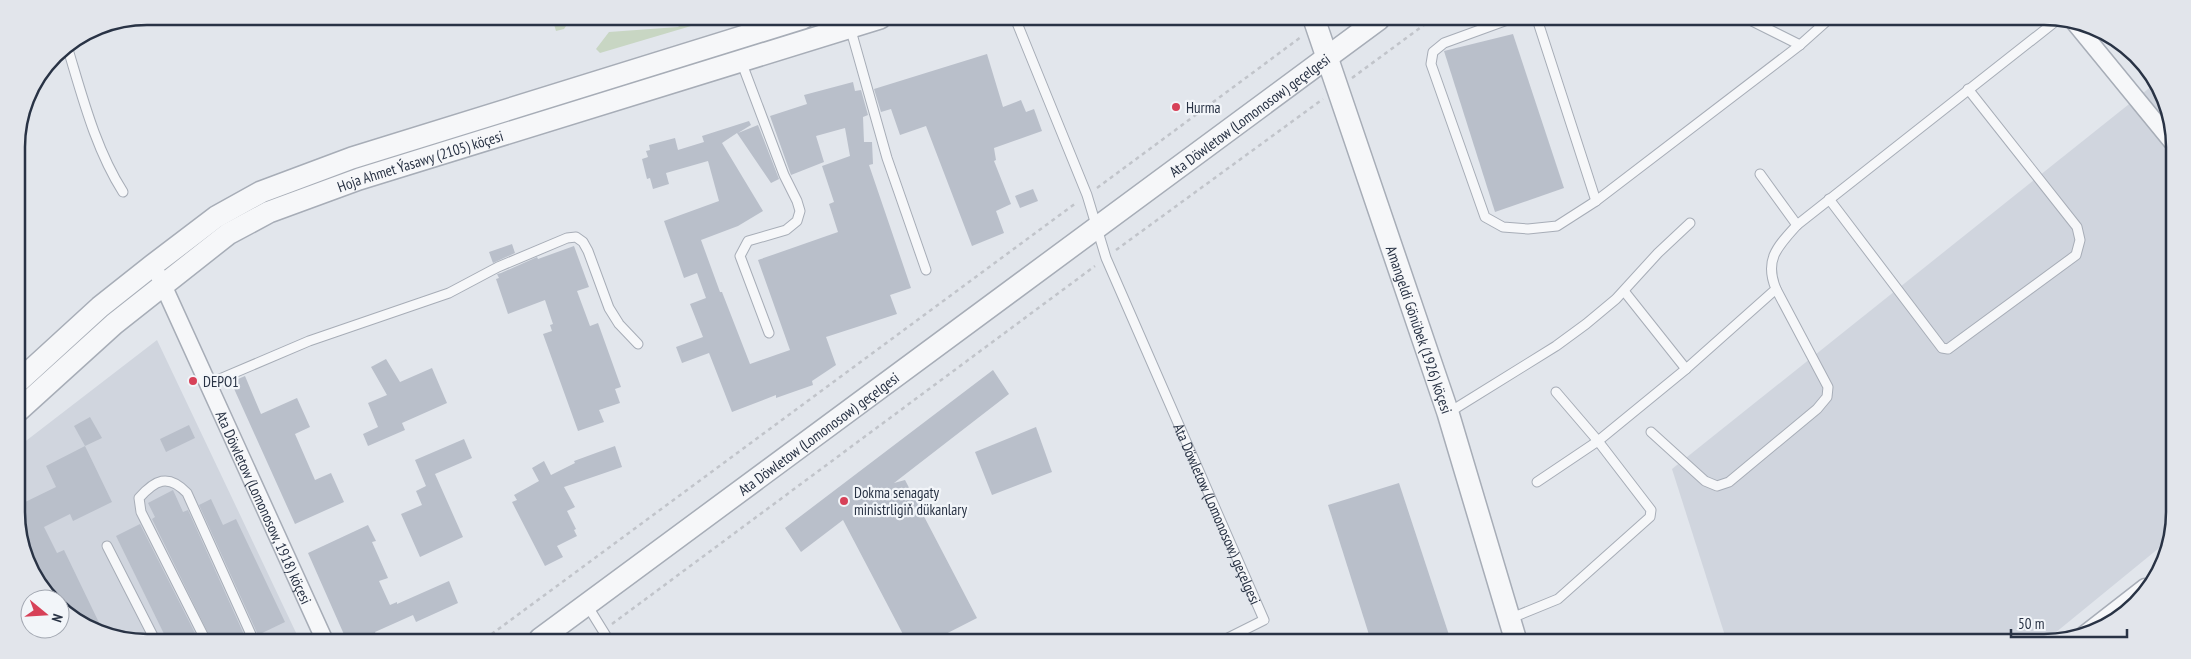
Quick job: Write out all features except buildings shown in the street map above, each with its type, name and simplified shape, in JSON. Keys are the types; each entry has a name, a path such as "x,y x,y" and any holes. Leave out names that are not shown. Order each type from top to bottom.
{"street":[{"name":"Hoja Ahmet Ýasawy (2105) köçesi","path":"25,376 100,308 153,266 216,217 261,192 352,158 780,25"},
{"name":"Hoja Ahmet Ýasawy (2105) köçesi","path":"25,405 114,324 228,234 269,212 359,178 857,25"},
{"name":"Amangeldi Gönübek (1926) köçesi","path":"1317,25 1448,413 1514,634"},
{"name":"Ata Döwletow (Lomonosow) geçelgesi","path":"547,634 1371,25"},
{"path":"2081,31 2165,134"},
{"name":"Ata Döwletow (Lomonosow, 1918) köçesi","path":"153,266 164,285 322,634"},
{"path":"2107,617 2132,598"}],"lane":[{"path":"1018,25 1087,196 1097,228"},
{"path":"1494,25 1444,43 1433,52 1431,64 1485,218 1503,227 1528,229 1557,226 1596,201 1800,45 1822,25"},
{"path":"1539,25 1596,201"},
{"path":"1760,25 1800,45"},
{"path":"1651,432 1705,481 1717,486 1729,482 1817,409 1827,397 1828,387 1776,290 1771,277 1772,261 1778,246 1797,225 1828,199 2050,25"},
{"path":"850,27 887,158 926,270"},
{"path":"69,53 102,150 111,173 123,192"},
{"path":"741,61 784,175 800,211 797,221 786,230 748,240 740,256 770,333"},
{"path":"1828,199 1942,348 1948,349 2076,255 2080,240 2077,227 1968,89"},
{"path":"1760,174 1797,225"},
{"path":"1448,413 1556,346 1606,308 1658,253 1690,223"},
{"name":"Ata Döwletow (Lomonosow) geçelgesi","path":"1097,228 1106,258 1264,620 1236,634"},
{"path":"208,384 310,341 449,293 498,267 567,238 576,237 583,242 588,251 609,308 619,324 638,344"},
{"path":"1537,482 1598,441 1686,369 1776,290"},
{"path":"1624,291 1686,369"},
{"path":"1509,620 1558,599 1650,517 1651,510 1598,441 1556,392"},
{"path":"202,634 141,512 139,498 151,485 164,481 177,482 187,493 251,634"},
{"path":"107,546 152,634"},
{"path":"587,605 605,634"}],"path":[{"path":"491,634 1087,196 1305,34 1314,25"},
{"path":"603,630 1424,25"}],"shaded area":[{"path":"2150,87 2160,108 2164,123 2166,147 2165,528 2161,546 2054,634 1724,634 1672,469"},
{"path":"157,340 297,634 147,634 115,630 100,625 70,607 70,589 52,589 46,580 31,551 27,536 25,442"}],"green space":[{"path":"554,25 567,25 564,29 556,31"},
{"path":"680,25 694,25 600,53 596,49 609,32 678,27"}],"place":[{"name":"Hurma","path":"1176,107"},
{"name":"DEPO1","path":"193,381"},
{"name":"Dokma senagaty ministrligiň dükanlary","path":"844,501"}]}
